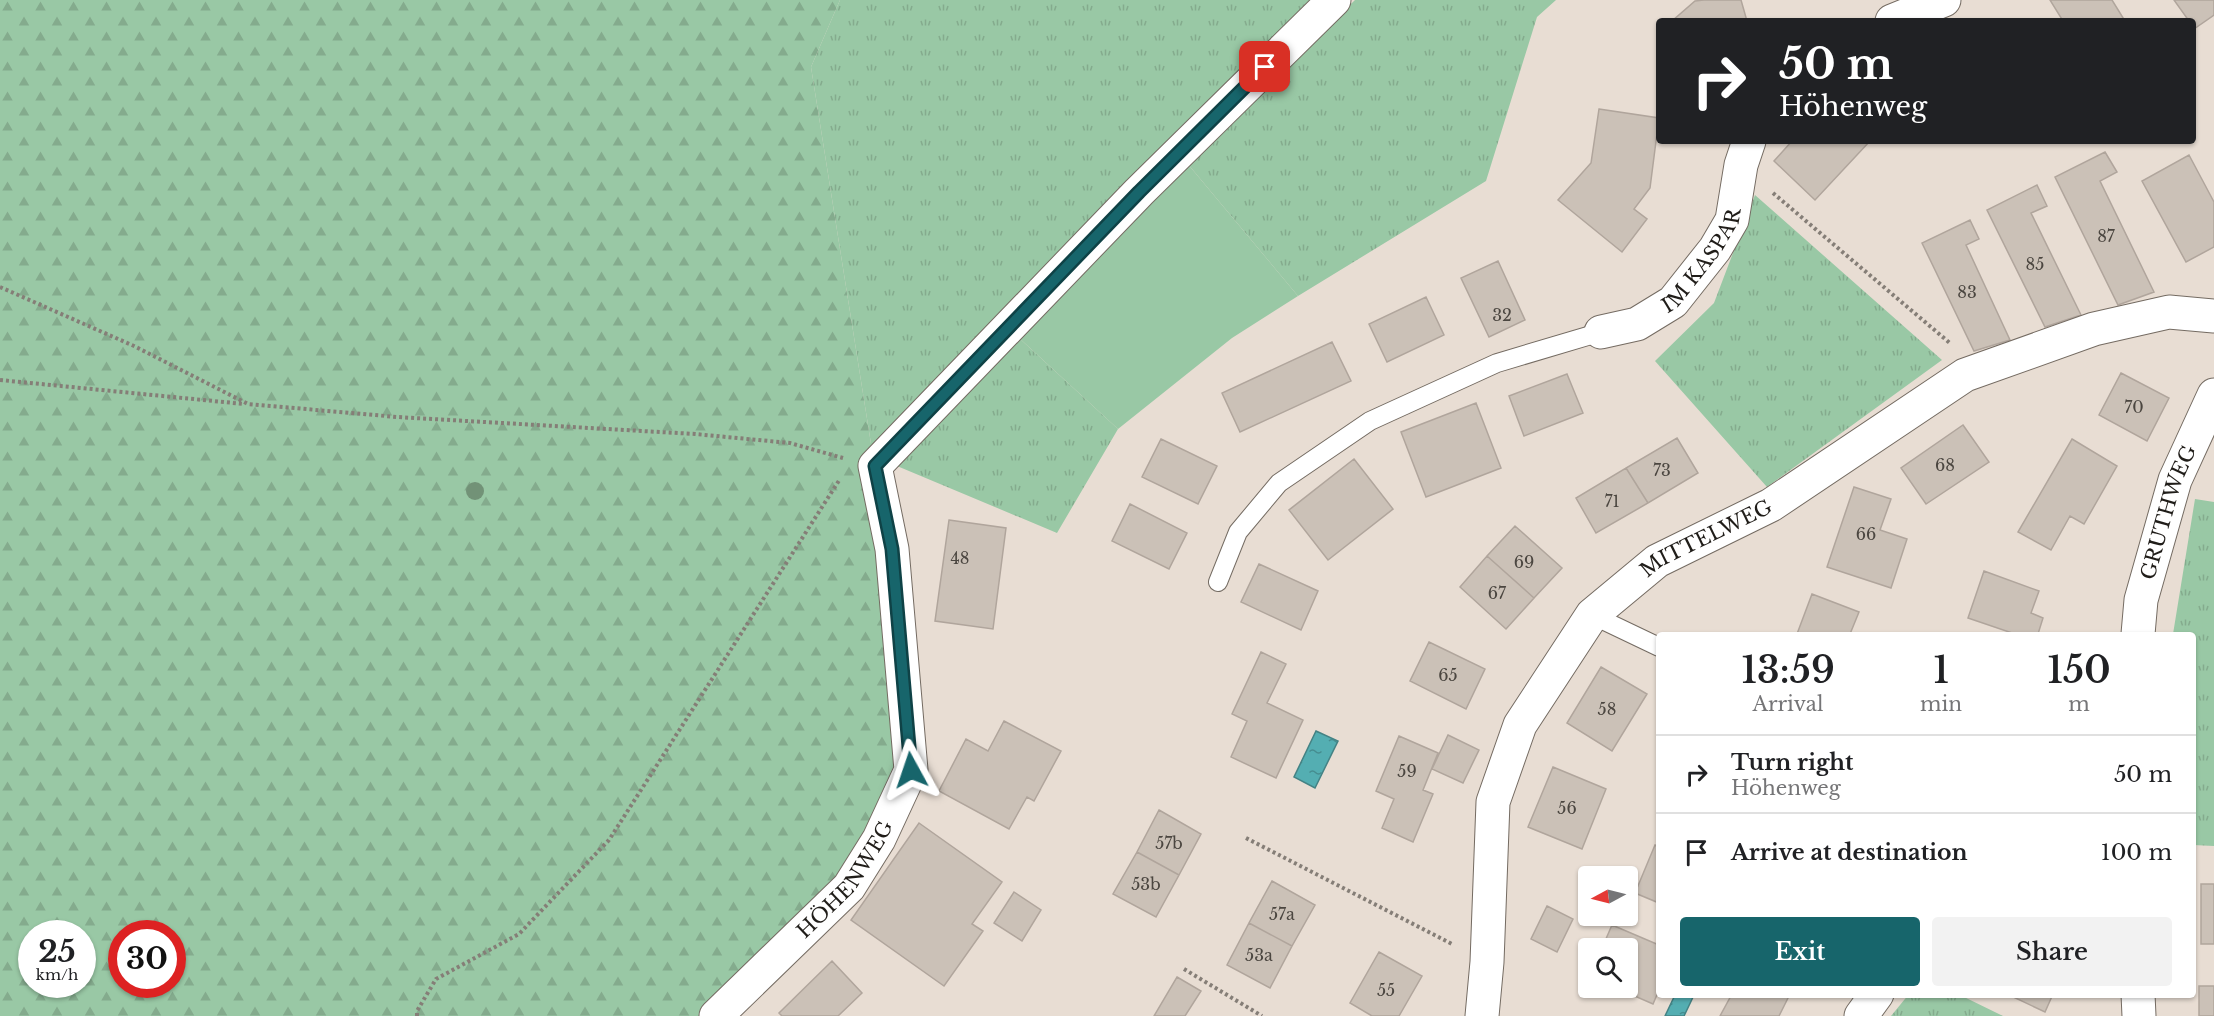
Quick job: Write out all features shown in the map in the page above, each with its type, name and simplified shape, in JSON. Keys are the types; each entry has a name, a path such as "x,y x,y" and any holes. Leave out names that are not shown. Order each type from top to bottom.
{"street":[{"path":"863,463 1334,0"},
{"path":"1899,18 1944,0"},
{"name":"IM KASPAR","path":"1601,332 1637,324 1673,302 1715,249 1732,220 1745,153"},
{"name":"MITTELWEG","path":"1482,1016 1487,962 1493,802 1520,724 1592,615 1657,561 1771,505 1965,375 2094,329 2169,312 2214,316"},
{"name":"GRUTHWEG","path":"2138,632 2141,600 2175,480 2214,395"},
{"name":"HÖHENWEG","path":"716,1016 849,887 879,839 911,770 892,549 863,463"},
{"path":"1861,1016 1874,998"},
{"path":"2138,998 2139,1016"}],"lane":[{"path":"1218,582 1238,532 1279,483 1370,421 1497,363 1601,332"},
{"path":"1592,615 1656,646"}],"path":[{"path":"1745,153 1981,369"},
{"path":"0,287 134,346 248,404"},
{"path":"0,380 397,417 707,435 790,443 863,463 609,840 519,934 436,979 417,1011 417,1016"},
{"path":"1246,838 1487,962"},
{"path":"1184,969 1262,1016"}],"green space":[{"path":"0,0 840,0 811,67 872,450 911,770 879,839 716,1016 0,1016"},
{"path":"840,0 1315,0 872,450 811,67"},
{"path":"1355,0 1556,0 1537,17 1486,181 1298,296 1187,163"},
{"path":"1187,163 1298,296 1232,338 1118,429 1018,337"},
{"path":"1755,195 1942,360 1767,487 1655,361 1714,303"},
{"path":"1018,337 1118,429 1057,533 897,466"},
{"path":"2195,499 2214,502 2214,846 2196,845 2196,632 2173,632"},
{"path":"1906,998 1966,998 2003,1016 1891,1016"}],"water":[{"path":"1316,731 1338,741 1315,788 1294,777"},
{"path":"1674,998 1693,998 1684,1016 1665,1016"}],"building":[{"path":"1741,0 1746,18 1675,18 1695,1"},
{"path":"2050,0 2112,0 2123,18 2061,18"},
{"path":"2174,0 2214,0 2214,15 2196,28 2196,18 2187,18"},
{"path":"1599,109 1656,118 1656,141 1650,188 1634,209 1647,219 1622,252 1558,200 1591,163"},
{"path":"1789,144 1867,144 1815,200 1774,161"},
{"path":"2105,152 2117,172 2100,181 2154,292 2118,305 2055,177"},
{"path":"2189,155 2214,202 2214,247 2186,262 2142,181"},
{"path":"2037,185 2047,206 2031,213 2081,315 2045,327 1987,210"},
{"path":"1970,220 1979,239 1966,245 2010,340 1974,351 1922,243"},
{"path":"1498,261 1525,320 1489,337 1461,278"},
{"path":"1426,297 1444,335 1387,362 1369,324"},
{"path":"1332,342 1351,381 1240,432 1222,393"},
{"path":"2121,373 2169,398 2147,441 2099,415"},
{"path":"1567,374 1583,413 1524,436 1509,396"},
{"path":"1476,403 1501,468 1426,497 1401,432"},
{"path":"1963,425 1989,462 1926,504 1901,468"},
{"path":"1677,438 1698,473 1648,503 1626,468"},
{"path":"1161,439 1217,466 1198,504 1142,477"},
{"path":"2072,439 2117,466 2084,524 2070,516 2051,550 2018,532"},
{"path":"1354,459 1393,509 1328,560 1289,510"},
{"path":"1626,468 1648,503 1596,533 1576,498"},
{"path":"1854,487 1891,499 1880,530 1907,539 1891,588 1827,567"},
{"path":"1130,504 1187,533 1169,569 1112,541"},
{"path":"949,520 1006,528 993,629 935,621"},
{"path":"1515,526 1562,568 1534,598 1487,556"},
{"path":"1487,556 1534,598 1506,629 1460,587"},
{"path":"1259,564 1318,591 1301,630 1241,602"},
{"path":"1984,571 2039,591 2031,613 2043,618 2039,632 2009,632 1968,618"},
{"path":"1812,594 1859,612 1851,632 1798,632"},
{"path":"1429,642 1485,669 1466,709 1410,681"},
{"path":"1261,652 1286,664 1267,703 1303,720 1276,778 1231,757 1247,721 1232,714"},
{"path":"1601,667 1647,694 1612,751 1567,723"},
{"path":"1004,721 1061,751 1034,801 1027,797 1009,829 939,791 966,739 988,751"},
{"path":"1448,735 1479,750 1463,783 1432,769"},
{"path":"1399,736 1438,753 1423,790 1433,794 1413,842 1382,828 1394,799 1376,791"},
{"path":"1553,767 1606,789 1582,849 1528,827"},
{"path":"1159,810 1201,834 1179,875 1137,852"},
{"path":"919,823 1002,882 972,924 983,931 944,986 851,920"},
{"path":"1655,845 1656,846 1656,902 1638,894 1638,886"},
{"path":"1137,852 1179,875 1156,917 1113,894"},
{"path":"1272,881 1315,905 1292,946 1249,923"},
{"path":"2201,884 2214,884 2214,944 2201,944"},
{"path":"1014,892 1041,910 1022,941 994,923"},
{"path":"1547,906 1573,919 1557,952 1531,939"},
{"path":"1249,923 1292,946 1270,988 1227,965"},
{"path":"1612,926 1656,944 1656,997 1653,1004 1638,997 1638,938 1606,938"},
{"path":"1379,952 1422,976 1399,1016 1372,1016 1350,1003"},
{"path":"832,961 862,993 838,1016 782,1016 779,1013"},
{"path":"1177,977 1201,991 1185,1016 1154,1016"},
{"path":"2199,986 2214,986 2214,1016 2199,1016"},
{"path":"1730,998 1788,998 1779,1016 1720,1016"},
{"path":"2015,998 2051,998 2045,1012"}],"route":[{"path":"911,770 892,549 875,466 1139,192 1265,67"}]}
